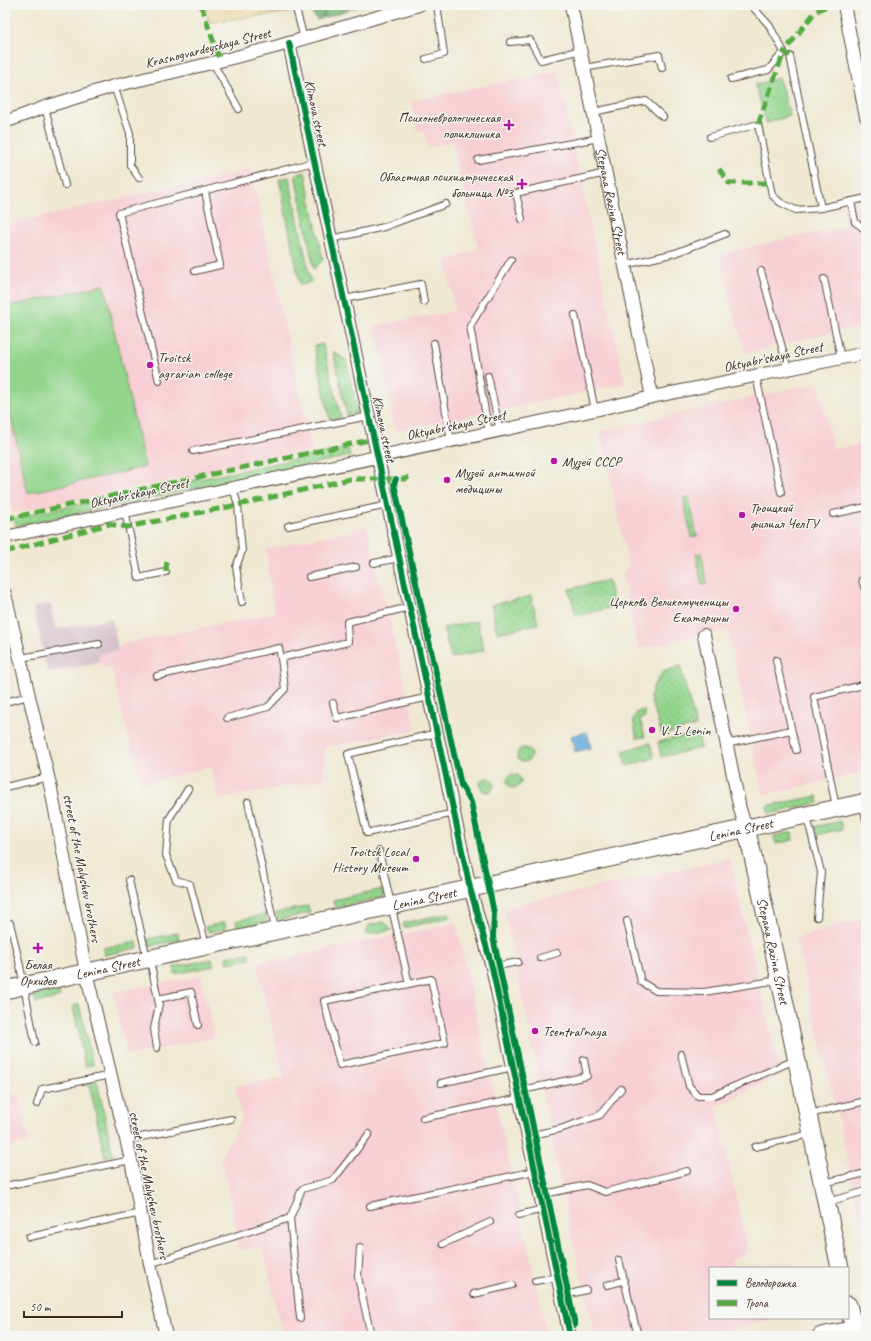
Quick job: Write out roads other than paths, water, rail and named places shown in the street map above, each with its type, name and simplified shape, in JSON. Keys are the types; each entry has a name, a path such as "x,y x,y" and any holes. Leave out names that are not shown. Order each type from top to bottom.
{"street":[{"name":"Krasnogvardeyskaya Street","path":"5,122 45,107 114,86 213,63 304,39 419,5"},
{"name":"Stepana Razina Street","path":"571,5 652,397"},
{"path":"844,5 861,65 866,117"},
{"name":"Klimova street","path":"288,43 470,888 492,967 570,1336"},
{"name":"Oktyabr'skaya Street","path":"5,537 652,397 866,353"},
{"name":"street of the Malyshev brothers","path":"5,594 49,777 86,972 131,1160 150,1264 166,1336"},
{"name":"Stepana Razina Street","path":"704,635 740,809 752,852 780,980 840,1267"},
{"name":"Lenina Street","path":"5,990 864,802"},
{"path":"821,1336 858,1331 849,1308"}],"lane":[{"path":"295,5 304,39"},
{"path":"426,59 444,54 437,5"},
{"path":"731,79 768,70 784,52 769,25 751,5"},
{"path":"510,42 530,40 542,60 581,50"},
{"path":"584,68 659,55 662,68"},
{"path":"790,56 821,208"},
{"path":"213,63 239,109"},
{"path":"114,86 130,133 130,165 139,178"},
{"path":"593,112 646,101 662,118"},
{"path":"45,107 65,185"},
{"path":"710,137 758,124 772,195 796,210 821,208 866,198"},
{"path":"478,160 599,138"},
{"path":"159,381 119,213 314,162"},
{"path":"522,219 516,193 606,173"},
{"path":"195,271 220,266 205,191"},
{"path":"851,201 855,222 866,230"},
{"path":"331,239 384,228 446,204"},
{"path":"625,265 675,253 726,234"},
{"path":"495,432 470,326 511,260"},
{"path":"762,270 788,369"},
{"path":"824,280 841,358"},
{"path":"344,299 421,284 424,302"},
{"path":"575,315 595,410"},
{"path":"434,343 451,441"},
{"path":"488,376 495,432"},
{"path":"756,376 781,492"},
{"path":"193,452 369,416"},
{"path":"233,488 238,505 242,551 236,567 242,602"},
{"path":"288,526 388,505"},
{"path":"833,514 866,507"},
{"path":"125,512 139,578 166,572"},
{"path":"374,563 399,558"},
{"path":"309,577 356,567"},
{"path":"862,580 866,593"},
{"path":"281,658 348,642 347,622 410,607"},
{"path":"21,658 99,644"},
{"path":"157,676 279,648 285,689 268,707 227,718"},
{"path":"776,660 796,750"},
{"path":"837,808 814,697 863,685"},
{"path":"5,702 29,696"},
{"path":"333,703 336,718 429,697"},
{"path":"726,744 791,730"},
{"path":"437,733 348,754 366,834 454,813"},
{"path":"5,787 49,777"},
{"path":"188,789 169,819 166,855 176,880 190,884 207,946"},
{"path":"248,802 275,931"},
{"path":"864,802 866,820"},
{"path":"807,815 820,872 817,916"},
{"path":"380,851 409,984"},
{"path":"128,880 159,1004 154,1029 157,1048"},
{"path":"627,921 641,982 656,991 704,992 780,980"},
{"path":"10,923 35,1042"},
{"path":"540,958 558,953"},
{"path":"492,967 518,962"},
{"path":"431,979 445,1043 340,1065 324,1001 409,984 431,979"},
{"path":"158,999 191,992 198,1025"},
{"path":"681,1054 689,1086 698,1096 712,1096 796,1060"},
{"path":"423,1118 519,1095 588,1076 584,1060"},
{"path":"441,1083 513,1067"},
{"path":"37,1104 42,1090 111,1075"},
{"path":"528,1136 560,1129 600,1115 621,1089"},
{"path":"808,1115 866,1100"},
{"path":"126,1140 231,1119"},
{"path":"300,1318 290,1218 302,1189 333,1180 370,1134"},
{"path":"755,1147 812,1134"},
{"path":"10,1186 131,1160"},
{"path":"370,1206 535,1171"},
{"path":"540,1195 587,1185 605,1192 688,1171"},
{"path":"822,1183 866,1173"},
{"path":"826,1202 866,1191"},
{"path":"519,1216 543,1209"},
{"path":"29,1237 141,1213"},
{"path":"150,1264 290,1218"},
{"path":"443,1244 490,1222"},
{"path":"360,1248 358,1277 371,1336"},
{"path":"619,1260 623,1281 638,1336"},
{"path":"535,1281 558,1277"},
{"path":"607,1285 623,1281"},
{"path":"474,1294 512,1285"},
{"path":"562,1296 586,1290"}],"water":[{"path":"587,732 591,748 575,752 571,736"}],"place":[{"name":"Психоневрологическая поликлиника","path":"509,125"},
{"name":"Областная психиатрическая больница №3","path":"522,184"},
{"name":"Troitsk agrarian college","path":"150,365"},
{"name":"Музей СССР","path":"554,461"},
{"name":"Музей античной медицины","path":"447,480"},
{"name":"Троицкий филиал ЧелГУ","path":"742,515"},
{"name":"Церковь Великомученицы Екатерины","path":"736,609"},
{"name":"V. I. Lenin","path":"652,730"},
{"name":"Troitsk Local History Museum","path":"416,859"},
{"name":"Белая Орхидея","path":"38,948"},
{"name":"Tsentral'naya","path":"535,1031"}]}
